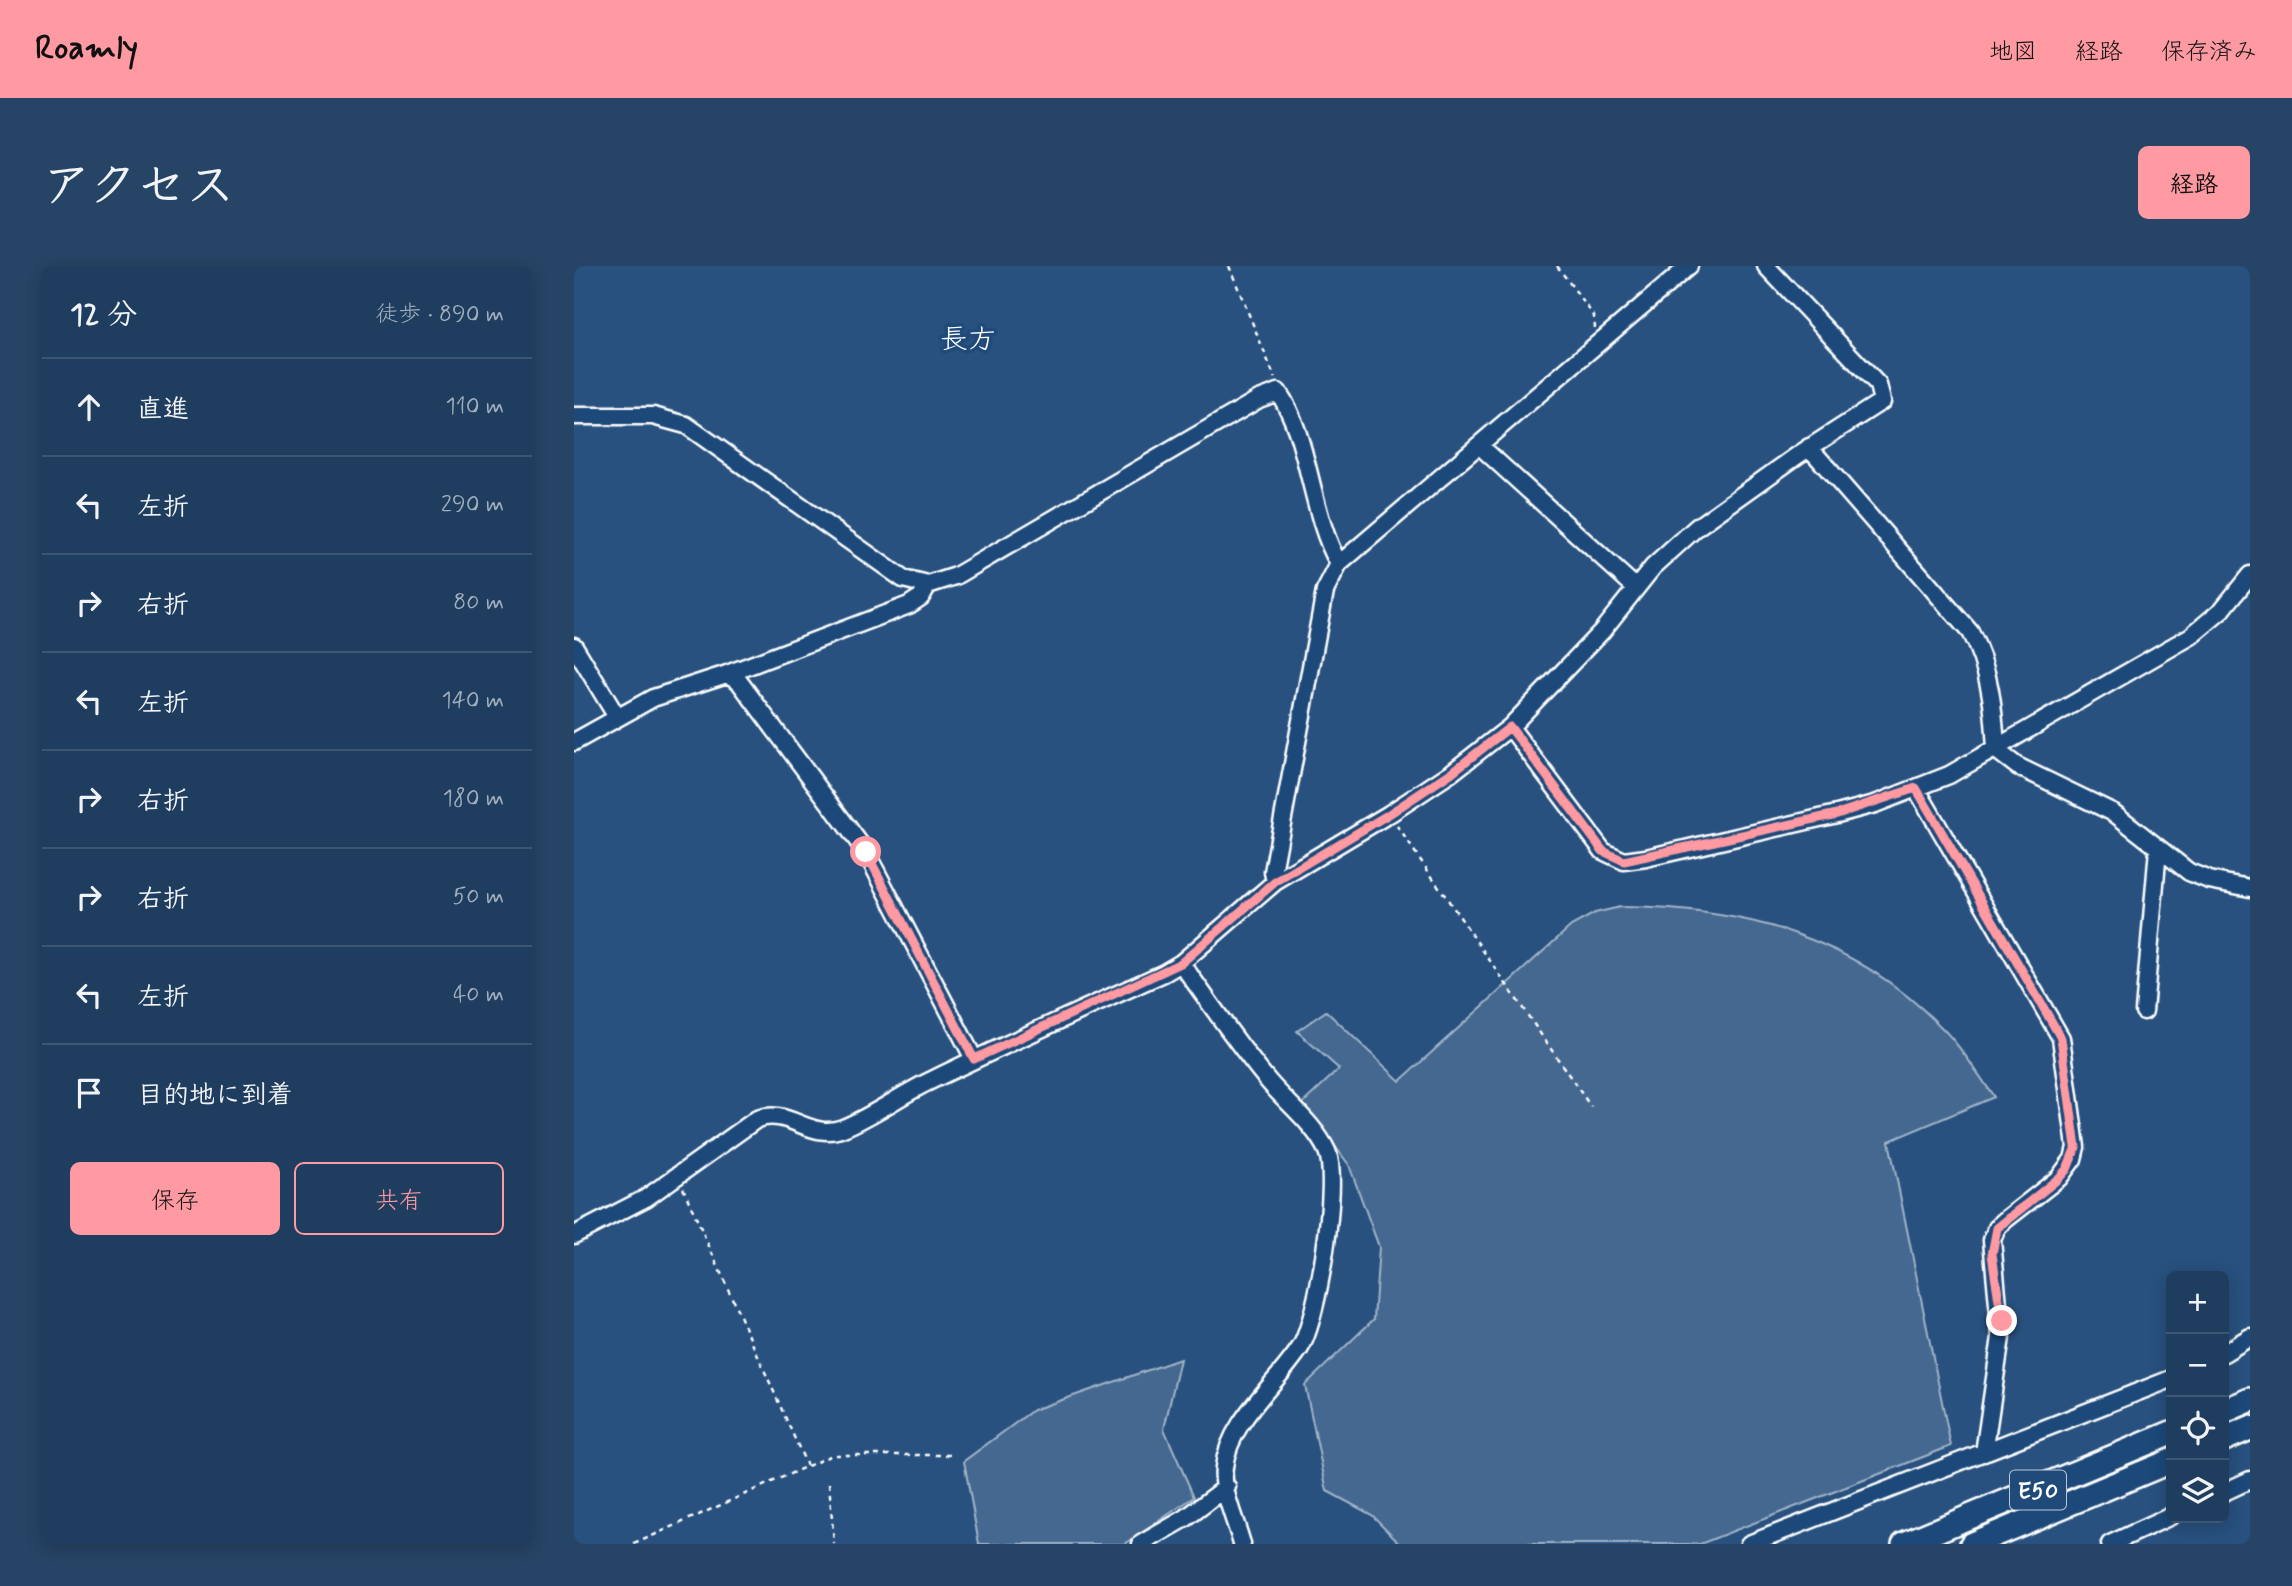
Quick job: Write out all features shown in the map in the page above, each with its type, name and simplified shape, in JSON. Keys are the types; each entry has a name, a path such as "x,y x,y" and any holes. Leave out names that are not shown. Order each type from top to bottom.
{"highway":[{"path":"2229,1409 2250,1400"},
{"path":"2229,1437 2250,1428"},
{"name":"E50","path":"1904,1544 2166,1435"},
{"name":"E50","path":"1972,1544 2166,1463"}],"street":[{"path":"1275,882 1273,872 1325,591 1339,564 1689,266"},
{"path":"574,1236 627,1210 678,1177 757,1119 780,1115 818,1132 831,1132 974,1059 1181,963 1275,882 1389,814 1451,773 1510,727 1587,648 1635,587 1697,527 1808,447 1875,408 1882,401 1882,392 1842,344 1766,266"},
{"path":"574,416 653,415 686,425 903,579 928,585 956,576 1259,399 1278,392 1290,413 1327,544 1339,564"},
{"path":"1480,446 1635,587"},
{"path":"1808,447 1970,632 1981,651 1988,676 1996,750 2017,766 2114,813 2189,872 2209,880 2250,888"},
{"path":"1510,727 1603,851 1624,861 1837,814 1949,775 2191,636 2222,610 2250,575"},
{"path":"574,742 653,698 727,674 909,605 920,597 928,585"},
{"path":"574,646 617,717"},
{"path":"727,674 738,680 866,852 974,1059"},
{"path":"1916,788 2061,1038 2076,1147 2067,1169 2005,1220 1992,1240 2001,1337 1984,1453"},
{"path":"2144,1011 2158,849"},
{"path":"1181,963 1268,1080 1321,1140 1332,1173 1320,1278 1308,1334 1237,1432 1224,1465 1242,1544"},
{"path":"2229,1350 2250,1337"},
{"path":"1749,1544 2166,1381"},
{"path":"2229,1490 2250,1480"},
{"path":"1141,1544 1186,1518 1227,1487"},
{"path":"2110,1544 2166,1518"}],"path":[{"path":"1229,266 1278,392"},
{"path":"1557,266 1594,316 1598,344"},
{"path":"1389,814 1591,1107"},
{"path":"678,1177 807,1466"},
{"path":"634,1544 832,1455 953,1455"},
{"path":"830,1483 834,1544"}],"shaded area":[{"path":"1620,907 1712,914 1755,922 1797,934 1837,951 1875,973 1911,999 1953,1039 1994,1097 1889,1141 1951,1446 1700,1544 1401,1544 1372,1515 1327,1491 1305,1385 1374,1319 1379,1247 1349,1165 1303,1103 1339,1069 1297,1031 1326,1011 1400,1081 1571,926 1595,913"},
{"path":"1180,1359 1164,1429 1194,1497 1125,1544 979,1544 964,1461 1033,1410"}],"district":[{"name":"長方","path":"968,338"}],"route":[{"path":"866,852 974,1059 1181,963 1275,882 1389,814 1451,773 1510,727 1524,741 1603,851 1624,861 1837,814 1875,804 1916,788 2061,1038 2076,1147 2073,1159 2059,1178 1997,1228 1992,1240 1992,1254 2002,1321"}]}
